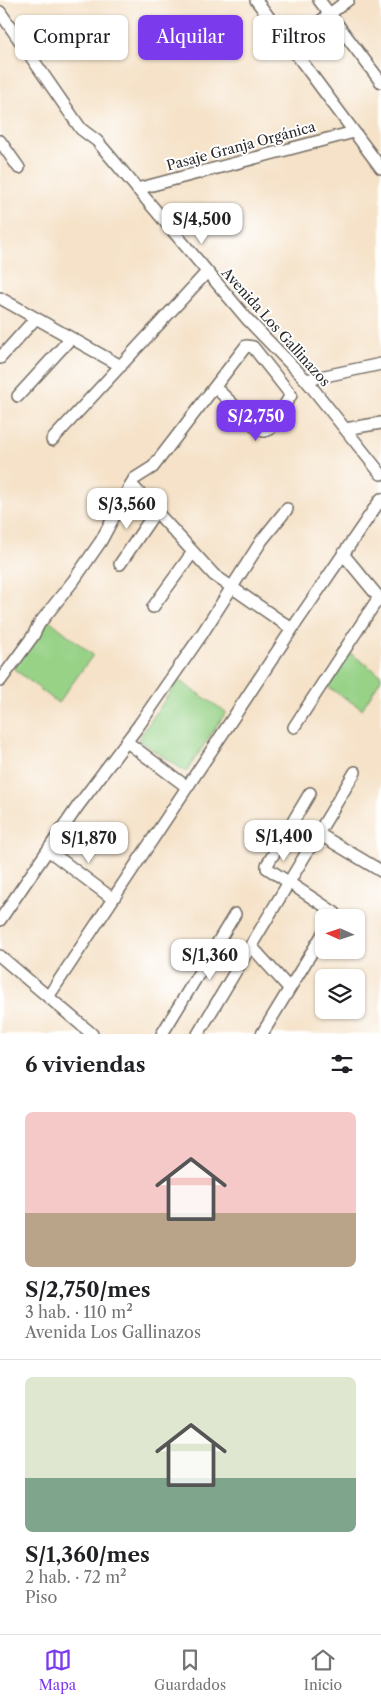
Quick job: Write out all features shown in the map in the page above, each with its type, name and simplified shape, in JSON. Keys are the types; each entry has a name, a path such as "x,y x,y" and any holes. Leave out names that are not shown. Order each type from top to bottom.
{"street":[{"path":"256,0 267,15"},
{"path":"319,0 381,82"},
{"path":"329,14 348,0"},
{"name":"Avenida Los Gallinazos","path":"0,12 80,129 97,141 248,320 306,380 381,474"},
{"path":"300,60 379,163"},
{"name":"Pasaje Granja Orgánica","path":"137,189 354,132"},
{"path":"1,145 19,168"},
{"path":"52,440 207,272"},
{"path":"0,298 121,366"},
{"path":"0,358 36,318"},
{"path":"18,396 71,338"},
{"path":"0,681 33,636 39,624 74,580 101,541 134,479 153,467 246,346 249,346 265,360 291,395 270,429 264,431 258,429 215,387"},
{"path":"306,380 381,364"},
{"path":"345,430 381,423"},
{"path":"132,484 214,575 292,629"},
{"path":"48,997 292,629 381,499"},
{"path":"0,920 48,850 127,742 232,588 262,540 287,509"},
{"path":"120,564 156,511"},
{"path":"153,607 193,552"},
{"path":"294,727 380,598 343,554"},
{"path":"127,742 187,787"},
{"path":"198,1034 355,772"},
{"path":"310,793 267,865 268,868 289,883 329,909"},
{"path":"319,834 381,871"},
{"path":"48,850 113,899"},
{"path":"162,1034 235,914"},
{"path":"251,946 290,988"},
{"path":"262,1034 315,947"},
{"path":"0,956 48,997 78,1029 92,1034"}],"green space":[{"path":"49,620 93,655 58,703 13,668"},
{"path":"350,653 381,675 381,679 362,709 328,687"},
{"path":"178,680 226,712 186,772 138,740"}]}
